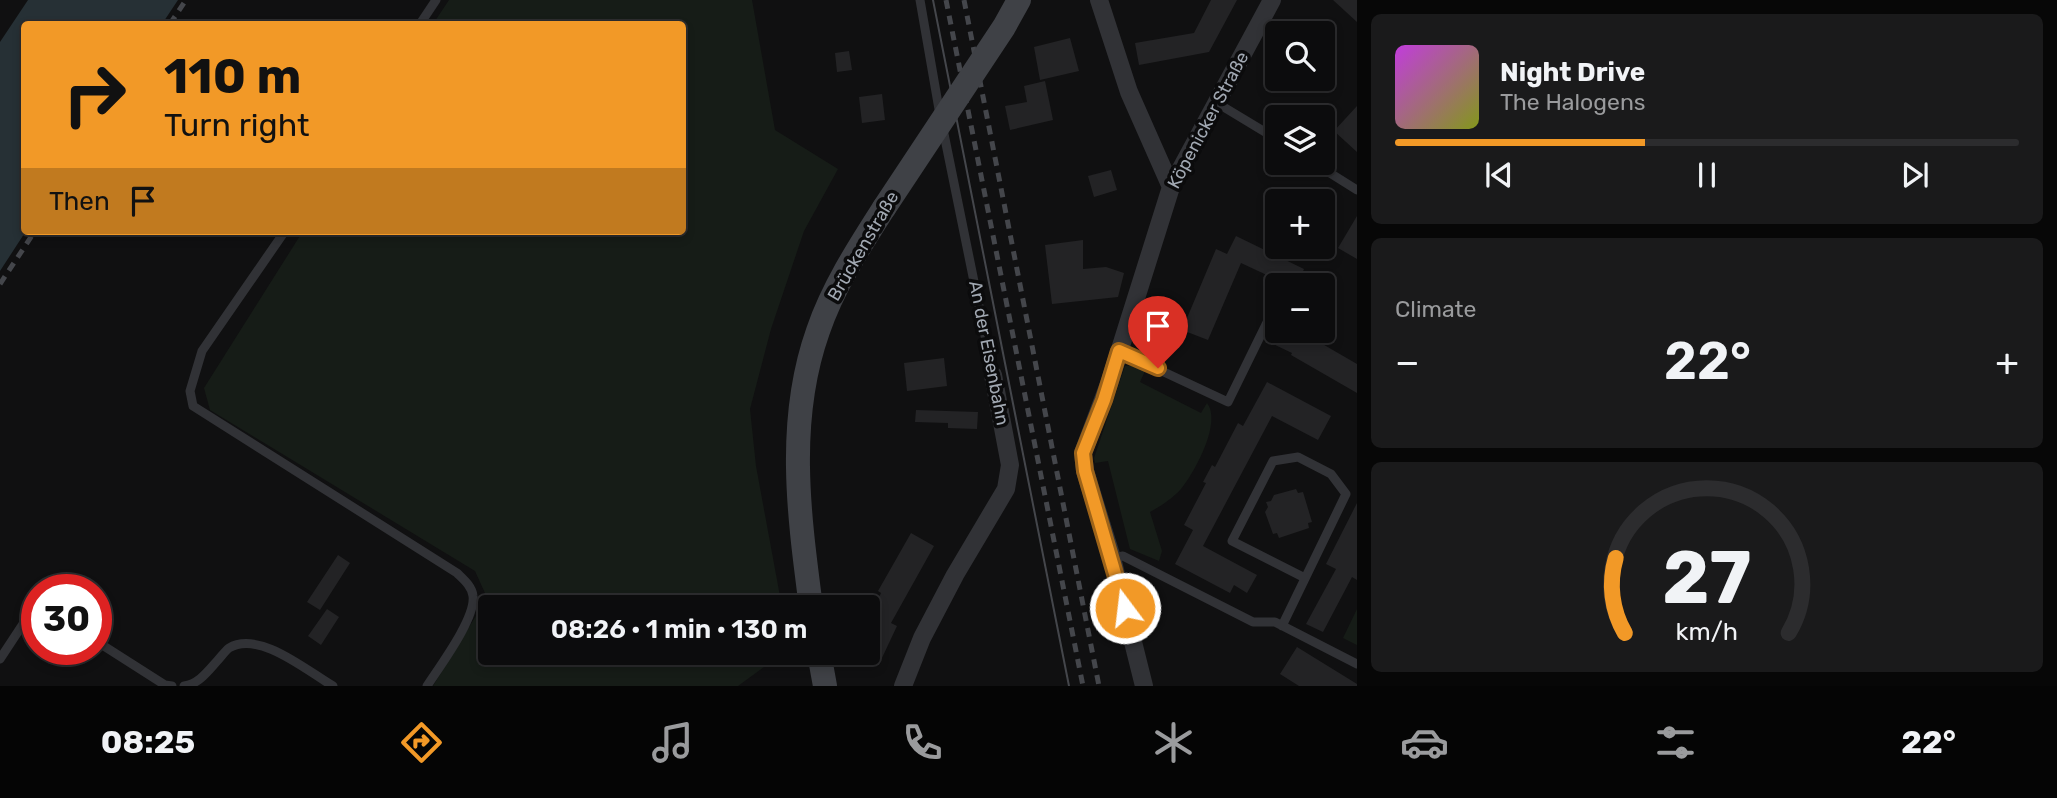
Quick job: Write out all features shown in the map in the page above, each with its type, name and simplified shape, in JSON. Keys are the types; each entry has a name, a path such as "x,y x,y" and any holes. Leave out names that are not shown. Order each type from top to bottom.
{"main road":[{"name":"Brückenstraße","path":"810,595 799,507 797,457 799,408 808,362 830,302 855,253 1019,0"},
{"path":"821,665 825,686"}],"street":[{"path":"1099,0 1129,92 1171,187"},
{"name":"Köpenicker Straße","path":"1144,686 1112,558 1085,471 1083,453 1098,418 1171,187 1272,0"},
{"name":"An der Eisenbahn","path":"903,686 922,638 955,575 1006,489 1010,465 993,375"}],"lane":[{"path":"423,21 436,0"},
{"name":"An der Eisenbahn","path":"920,0 935,92 993,375"},
{"path":"1217,103 1265,132"},
{"path":"1333,175 1357,190"},
{"path":"282,235 202,351 190,391 193,406 457,573 467,583 473,595 471,613 427,686"},
{"path":"1119,351 1228,401 1265,326"},
{"path":"1282,626 1346,494 1331,474 1298,457 1273,461 1232,541 1305,578"},
{"path":"1112,558 1123,556 1253,622 1275,622 1357,664"},
{"path":"0,659 21,627"},
{"path":"184,686 190,686 201,679 228,649 243,643 258,644 274,651 332,686"},
{"path":"112,652 165,685 172,686"}],"shaded area":[{"path":"28,0 178,0 164,21 21,21 21,235 23,235 0,271 0,42"},
{"path":"449,0 752,0 775,130 838,169 804,231 771,329 750,409 756,466 780,595 485,595 475,571 210,410 204,388 300,235 686,235 686,21 435,21"},
{"path":"1125,366 1134,366 1145,371 1140,382 1201,413 1207,403 1211,411 1205,447 1187,481 1167,502 1150,512 1162,551 1159,561 1130,549 1108,461 1095,463 1094,458"},
{"path":"1357,609 1357,645 1343,638"},
{"path":"478,613 478,665 767,665 738,686 433,686"}],"building":[{"path":"1211,0 1237,0 1209,52 1139,65 1135,43 1194,33"},
{"path":"1333,0 1357,0 1357,22"},
{"path":"1070,38 1079,71 1040,80 1034,47"},
{"path":"849,51 852,70 837,72 835,53"},
{"path":"1045,81 1053,120 1010,130 1005,106 1027,102 1024,86"},
{"path":"882,94 885,120 862,123 859,97"},
{"path":"1357,106 1357,152 1335,130"},
{"path":"1111,170 1117,190 1094,197 1088,176"},
{"path":"1357,216 1357,259 1338,248"},
{"path":"1236,236 1265,250 1265,259 1283,259 1304,269 1302,273 1265,274 1241,263 1208,340 1182,330 1216,249 1227,254"},
{"path":"1083,240 1083,269 1106,267 1124,273 1118,297 1052,304 1045,245"},
{"path":"1271,343 1321,343 1357,364 1357,393 1291,355 1292,353"},
{"path":"944,358 947,386 907,391 904,363"},
{"path":"1267,382 1331,416 1318,440 1272,416 1203,546 1257,575 1247,593 1234,585 1230,593 1175,564 1193,530 1184,525 1206,483 1203,482 1212,465 1215,467 1238,423 1243,426"},
{"path":"916,410 978,412 977,429 948,428 948,423 915,422"},
{"path":"1296,489 1298,493 1303,492 1312,522 1308,523 1309,528 1279,538 1277,533 1273,534 1265,512 1268,507 1266,502 1271,501 1274,495"},
{"path":"1357,503 1357,580 1352,577 1323,632 1306,624 1336,569 1326,564"},
{"path":"911,533 934,546 891,623 897,626 881,660 881,593 878,591"},
{"path":"338,555 350,563 320,610 307,602"},
{"path":"327,609 339,617 321,645 308,636"},
{"path":"1297,647 1357,686 1299,686 1280,674"}],"tram line":[{"path":"933,0 1069,686"}],"railway":[{"path":"172,21 186,0"},
{"path":"946,0 1083,686"},
{"path":"964,0 1099,686"},
{"path":"0,284 32,235"}],"route":[{"path":"1125,608 1085,471 1083,453 1098,418 1119,351 1158,368"}]}
